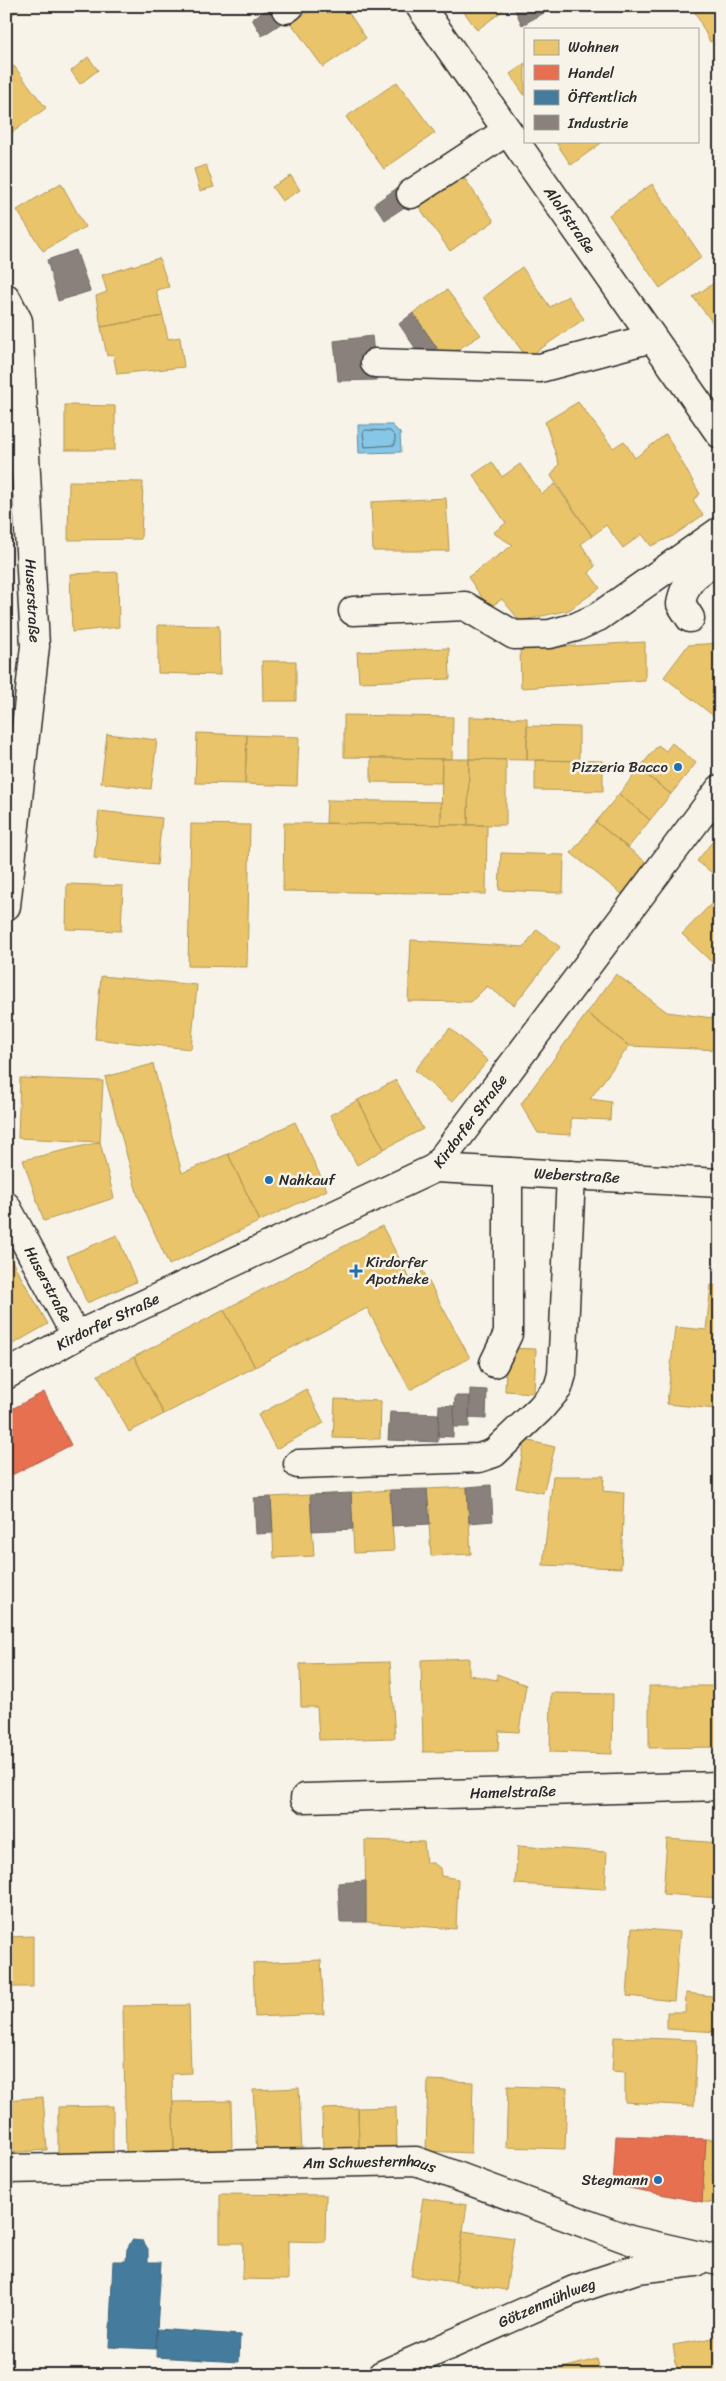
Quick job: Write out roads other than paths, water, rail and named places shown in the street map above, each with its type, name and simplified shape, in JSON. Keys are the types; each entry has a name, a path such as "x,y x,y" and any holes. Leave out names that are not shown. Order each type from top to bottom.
{"street":[{"name":"Alolfstraße","path":"420,6 720,434"},
{"path":"410,194 507,131"},
{"name":"Huserstraße","path":"6,298 18,322 35,646 6,906"},
{"path":"375,363 540,368 652,338"},
{"path":"353,611 465,606 514,635 550,634 576,627 598,617 720,532"},
{"path":"690,618 681,604 684,588 694,576 720,558"},
{"name":"Kirdorfer Straße","path":"6,1375 76,1336 435,1168 720,789"},
{"name":"Weberstraße","path":"435,1168 720,1183"},
{"path":"494,1363 508,1334 508,1172"},
{"path":"298,1464 479,1458 494,1453 540,1409 558,1388 562,1374 571,1175"},
{"name":"Huserstraße","path":"6,1206 76,1336"},
{"name":"Hamelstraße","path":"305,1798 720,1786"},
{"name":"Am Schwesternhaus","path":"6,2169 416,2160 630,2240 719,2260"},
{"name":"Götzenmühlweg","path":"382,2375 574,2290 637,2269 719,2260"}],"water":[{"path":"358,425 392,425 400,433 401,452 359,453"}],"place":[{"name":"Pizzeria Bacco","path":"678,767"},
{"name":"Nahkauf","path":"269,1180"},
{"name":"Kirdorfer Apotheke","path":"356,1271"},
{"name":"Stegmann","path":"658,2180"}]}
